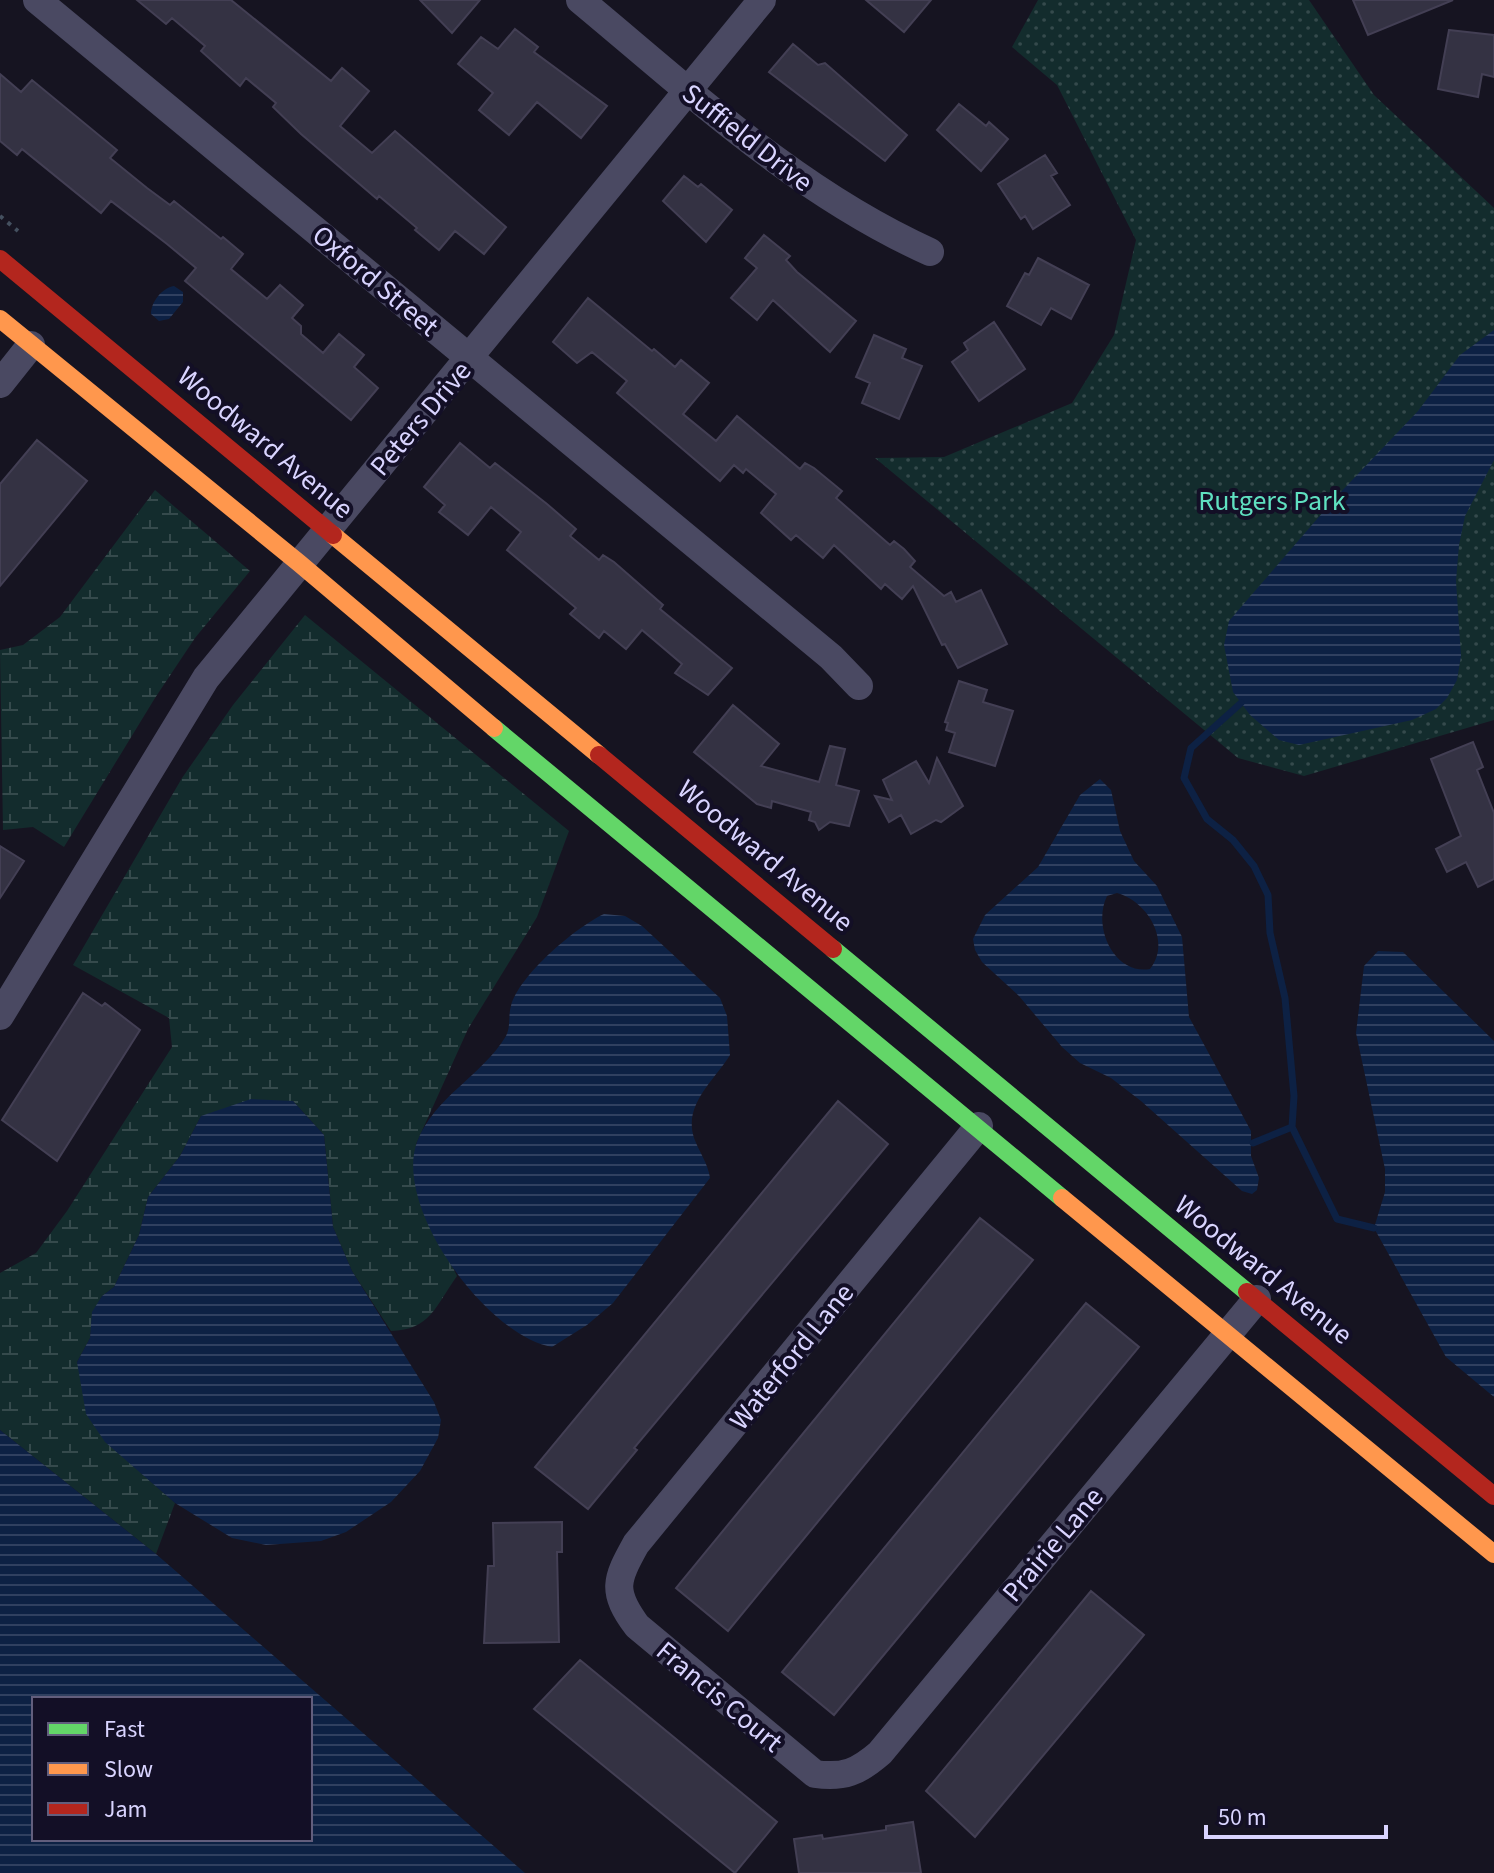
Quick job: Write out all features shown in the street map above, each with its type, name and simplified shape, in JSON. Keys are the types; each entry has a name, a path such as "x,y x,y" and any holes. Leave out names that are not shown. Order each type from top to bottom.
{"street":[{"name":"Oxford Street","path":"37,0 831,657 859,686"},
{"name":"Suffield Drive","path":"580,0 808,186 869,223 930,252"},
{"name":"Peters Drive","path":"0,1016 192,700 243,629 762,0"},
{"name":"Woodward Avenue","path":"0,259 1494,1496"},
{"path":"0,319 299,563 1494,1554"},
{"path":"0,384 31,345"},
{"name":"Waterford Lane","path":"618,1593 619,1576 636,1544 979,1126"},
{"name":"Prairie Lane","path":"839,1777 860,1771 880,1753 1257,1299"},
{"name":"Francis Court","path":"618,1593 637,1626 795,1760 815,1774 839,1777"}],"green space":[{"name":"Rutgers Park","path":"1038,0 1309,0 1374,95 1494,208 1494,720 1304,776 1238,758 875,458 944,457 1072,403 1114,335 1136,240 1057,85 1012,47"},
{"path":"155,490 250,571 195,638 64,847 33,827 3,830 0,650 23,645 60,617"},
{"path":"305,615 569,831 537,917 468,1029 416,1144 423,1207 457,1276 430,1315 415,1326 391,1331 352,1271 333,1227 324,1135 293,1101 201,1116 180,1156 148,1197 139,1235 114,1287 102,1296 93,1312 90,1338 77,1362 106,1442 175,1503 156,1554 0,1430 0,1273 36,1253 67,1211 172,1047 169,1018 73,965 182,778 233,705"}],"water":[{"path":"174,286 183,292 183,302 169,319 159,321 151,314 155,300"},
{"path":"1494,330 1494,460 1465,516 1459,545 1456,581 1461,656 1457,680 1447,698 1436,709 1412,720 1299,745 1279,740 1250,715 1233,692 1224,645 1229,621 1336,497 1418,411 1460,355"},
{"path":"1100,779 1111,790 1120,831 1134,861 1157,886 1182,937 1189,1017 1251,1131 1251,1156 1259,1178 1257,1190 1252,1194 1242,1191 1111,1078 1080,1063 1062,1047 1019,996 982,962 975,950 973,939 985,915 1038,867 1080,795","holes":["1117,893 1128,897 1146,913 1157,935 1156,958 1150,969 1137,969 1126,964 1109,946 1105,934 1102,921 1107,896"]},
{"path":"604,914 625,916 642,926 720,998 727,1016 730,1055 702,1093 693,1114 694,1138 710,1178 613,1303 587,1325 552,1347 527,1338 500,1320 474,1295 432,1233 419,1200 413,1169 417,1142 425,1126 446,1099 484,1063 506,1036 511,1006 525,980 564,941"},
{"path":"1378,951 1403,952 1494,1041 1494,1397 1446,1357 1374,1228 1385,1192 1385,1169 1356,1033 1364,966"},
{"path":"251,1099 293,1101 324,1135 333,1227 352,1271 434,1402 441,1420 438,1438 420,1471 391,1502 346,1532 321,1541 266,1545 232,1538 175,1503 105,1442 86,1414 77,1362 90,1338 92,1312 102,1296 114,1287 139,1235 148,1197 180,1156 201,1116"},
{"path":"0,1430 156,1554 525,1873 0,1873"}],"building":[{"path":"137,0 231,0 331,81 342,68 369,91 340,126 372,153 395,131 506,227 484,254 455,231 439,250 379,196 377,199 301,134 273,107 276,103 246,78 240,86 201,51 205,46 172,18 166,24"},
{"path":"420,0 480,0 452,33"},
{"path":"866,0 931,0 904,32"},
{"path":"1353,0 1453,0 1368,35"},
{"path":"515,29 538,47 534,52 607,106 581,138 537,102 509,135 479,110 493,93 458,64 481,37 498,49"},
{"path":"1449,30 1494,35 1494,77 1482,74 1478,97 1438,89"},
{"path":"793,44 818,65 825,63 907,135 885,161 769,72"},
{"path":"0,74 21,92 32,80 117,150 110,158 170,205 174,201 221,239 223,237 243,254 231,269 267,299 280,285 303,305 292,318 301,326 301,334 323,353 339,334 364,355 354,367 378,388 351,420 185,281 196,268 167,244 111,201 101,213 22,149 17,155 0,141"},
{"path":"959,104 986,126 989,122 1008,139 981,171 937,130"},
{"path":"1045,155 1057,173 1051,176 1070,205 1033,229 1025,216 1021,219 998,184"},
{"path":"684,176 698,187 701,184 732,210 706,242 663,201"},
{"path":"764,235 790,256 786,260 797,272 856,321 830,352 773,300 757,320 731,298 757,268 745,258"},
{"path":"1038,258 1089,285 1071,319 1051,308 1041,325 1007,306 1025,273 1029,275"},
{"path":"588,298 652,351 654,349 675,367 681,360 709,383 683,414 716,441 737,416 800,469 805,463 814,468 842,491 836,498 890,545 894,541 904,549 915,561 910,567 944,596 951,592 956,602 981,590 1007,644 958,668 945,644 942,645 913,586 902,599 885,584 881,589 834,545 823,558 796,535 791,540 761,513 776,494 746,469 743,473 734,465 720,481 617,393 627,381 592,352 577,363 553,342"},
{"path":"994,322 1025,369 979,401 952,362 968,350 964,343"},
{"path":"874,335 906,349 902,358 922,366 899,419 862,403 870,383 856,377"},
{"path":"37,440 87,481 0,586 0,484"},
{"path":"460,443 490,468 495,463 547,504 576,529 570,536 599,560 603,555 614,562 663,605 660,609 732,668 708,695 675,673 682,664 642,630 626,649 604,631 599,638 570,614 576,608 507,550 521,532 491,507 468,535 439,512 445,505 424,487"},
{"path":"959,681 987,690 983,702 1013,711 995,766 949,752 955,733 946,730 948,723 945,722"},
{"path":"733,705 779,744 761,766 819,782 830,746 845,749 836,785 859,791 849,826 830,822 819,830 815,822 809,820 811,812 772,801 771,808 757,804 694,752"},
{"path":"1473,742 1483,767 1477,770 1494,813 1494,879 1478,887 1466,862 1447,872 1436,849 1461,836 1431,759"},
{"path":"937,758 963,806 941,822 936,820 911,834 901,815 889,822 875,796 892,800 883,780 916,761 929,783"},
{"path":"0,846 24,861 0,898"},
{"path":"83,993 102,1006 105,1003 140,1030 57,1161 2,1120"},
{"path":"838,1101 888,1144 634,1448 637,1450 588,1509 535,1467"},
{"path":"980,1218 1033,1260 728,1631 676,1588"},
{"path":"1086,1303 1139,1347 834,1715 782,1672"},
{"path":"562,1522 562,1552 557,1552 559,1642 484,1643 488,1566 494,1566 493,1523"},
{"path":"1091,1591 1144,1635 975,1837 926,1791"},
{"path":"580,1660 777,1822 735,1873 534,1709"},
{"path":"913,1822 921,1873 799,1873 794,1839 822,1835 823,1839 886,1830 886,1826"}],"waterway":[{"path":"1241,703 1191,748 1184,778 1207,819 1233,840 1254,866 1268,895 1270,933 1285,998 1294,1096 1292,1127 1337,1219 1374,1228"},
{"path":"1253,1143 1292,1127"}],"traffic: fast":[{"path":"494,728 1062,1198"},
{"path":"833,949 1247,1292"}],"traffic: slow":[{"path":"0,319 299,563 494,728"},
{"path":"333,535 599,755"},
{"path":"1062,1198 1494,1554"}],"traffic: jam":[{"path":"0,259 333,535"},
{"path":"599,755 833,949"},
{"path":"1247,1292 1494,1496"}]}
